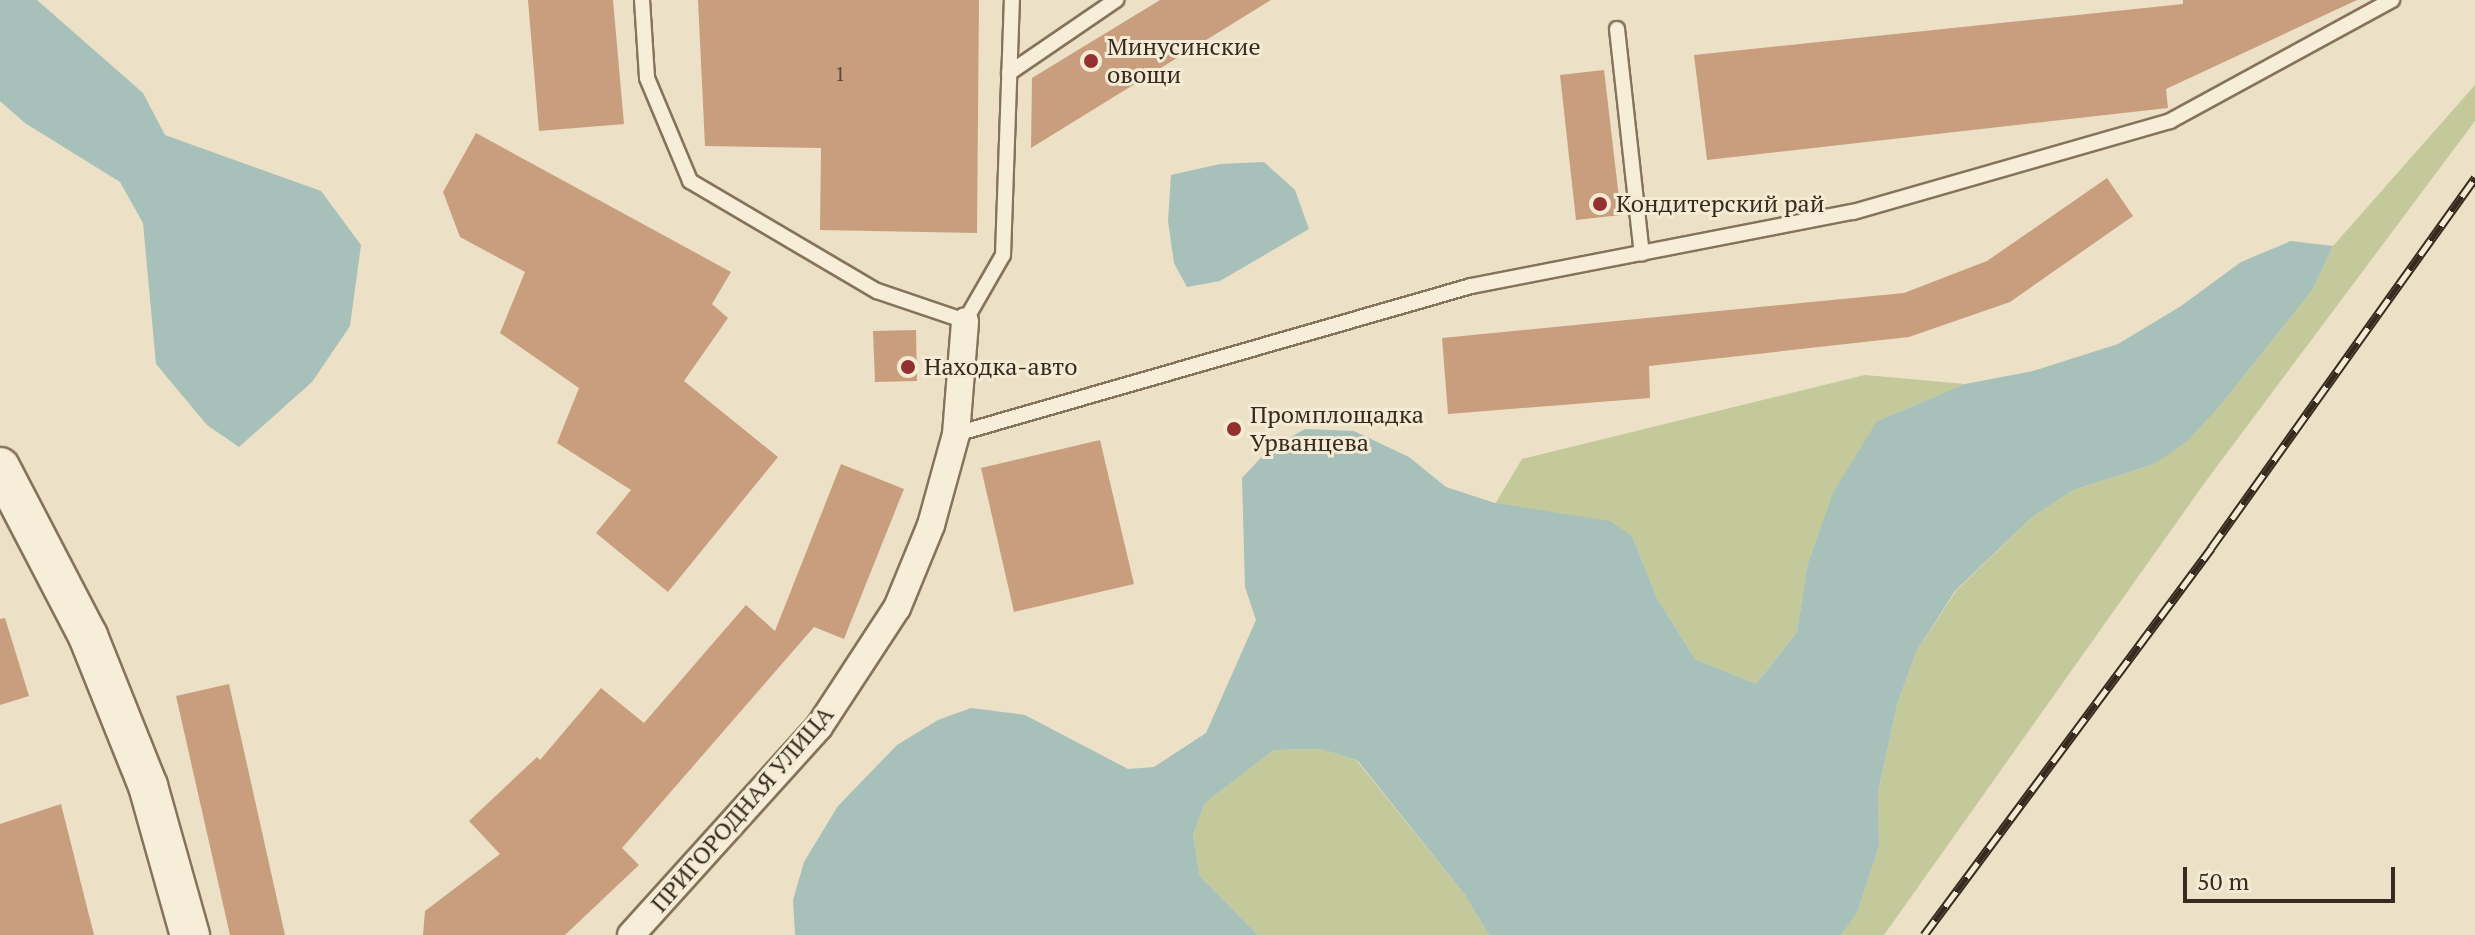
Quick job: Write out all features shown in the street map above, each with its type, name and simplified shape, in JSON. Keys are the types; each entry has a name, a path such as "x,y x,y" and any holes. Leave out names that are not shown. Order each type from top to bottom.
{"street":[{"name":"ПРИГОРОДНАЯ УЛИЦА","path":"631,935 819,727 897,608 931,525 956,434 965,321"},
{"path":"0,467 88,636 148,786 190,935"}],"lane":[{"path":"642,0 647,78 690,181 877,291 965,321 1003,255 1012,0"},
{"path":"1009,73 1116,0"},
{"path":"956,434 1471,286 1853,212 2170,121 2392,0"},
{"path":"1617,29 1642,254"}],"green space":[{"path":"2475,85 2475,121 2206,481 1884,935 1841,935 1857,912 1879,846 1878,792 1897,705 1916,652 1956,591 2031,518 2073,490 2154,464 2219,407 2313,289 2333,246"},
{"path":"1865,375 1965,384 1877,421 1807,567 1797,632 1756,684 1695,659 1658,600 1632,536 1495,504 1522,459"},
{"path":"1323,749 1357,761 1465,895 1489,935 1258,935 1200,876 1193,835 1205,803 1274,750"}],"water":[{"path":"0,0 37,0 143,93 165,135 321,191 361,245 350,326 312,382 239,447 207,425 156,364 143,223 120,182 25,123 0,101"},
{"path":"1264,162 1295,190 1309,229 1220,281 1187,287 1174,263 1168,221 1171,175 1220,164"},
{"path":"2291,241 2333,246 2313,289 2219,407 2186,442 2154,464 2073,490 2031,518 1955,591 1916,652 1897,705 1878,792 1879,846 1857,913 1841,935 1489,935 1465,895 1358,761 1322,749 1274,750 1205,803 1193,835 1200,876 1258,935 795,935 793,900 804,862 838,806 897,745 938,720 971,708 1025,715 1128,769 1154,767 1206,733 1256,620 1245,587 1242,478 1268,450 1305,429 1354,431 1409,457 1446,487 1495,503 1610,521 1632,536 1658,600 1695,659 1756,684 1797,632 1807,567 1833,493 1877,421 1965,384 2033,371 2118,344 2181,306 2241,262"}],"building":[{"path":"528,0 613,0 624,124 539,131"},
{"path":"698,0 979,0 977,233 820,230 821,148 705,146"},
{"path":"1160,0 1271,0 1031,148 1032,78"},
{"path":"2183,0 2357,0 2166,89 2168,108 1707,160 1694,55 2183,4"},
{"path":"1604,70 1621,215 1576,220 1560,75"},
{"path":"476,133 731,272 712,304 728,318 684,381 778,457 668,592 596,533 631,490 557,443 579,388 500,333 525,272 460,237 443,192"},
{"path":"2107,178 2133,216 2010,302 1909,337 1649,366 1650,398 1448,414 1442,338 1904,293 1987,261"},
{"path":"916,330 917,381 875,382 873,331"},
{"path":"1100,440 1134,584 1014,612 981,468"},
{"path":"841,464 904,489 844,639 814,627 622,848 639,865 565,935 423,935 425,911 500,854 469,821 537,757 540,760 601,688 644,723 746,605 775,631"},
{"path":"5,618 29,696 0,705 0,619"},
{"path":"229,684 285,935 230,935 176,696"},
{"path":"61,804 94,935 0,935 0,824"}],"railway":[{"path":"1924,935 2211,548 2475,178"}],"place":[{"name":"Минусинские овощи","path":"1091,61"},
{"name":"Кондитерский рай","path":"1600,204"},
{"name":"Находка-авто","path":"908,367"},
{"name":"Промплощадка Урванцева","path":"1234,429"}]}
